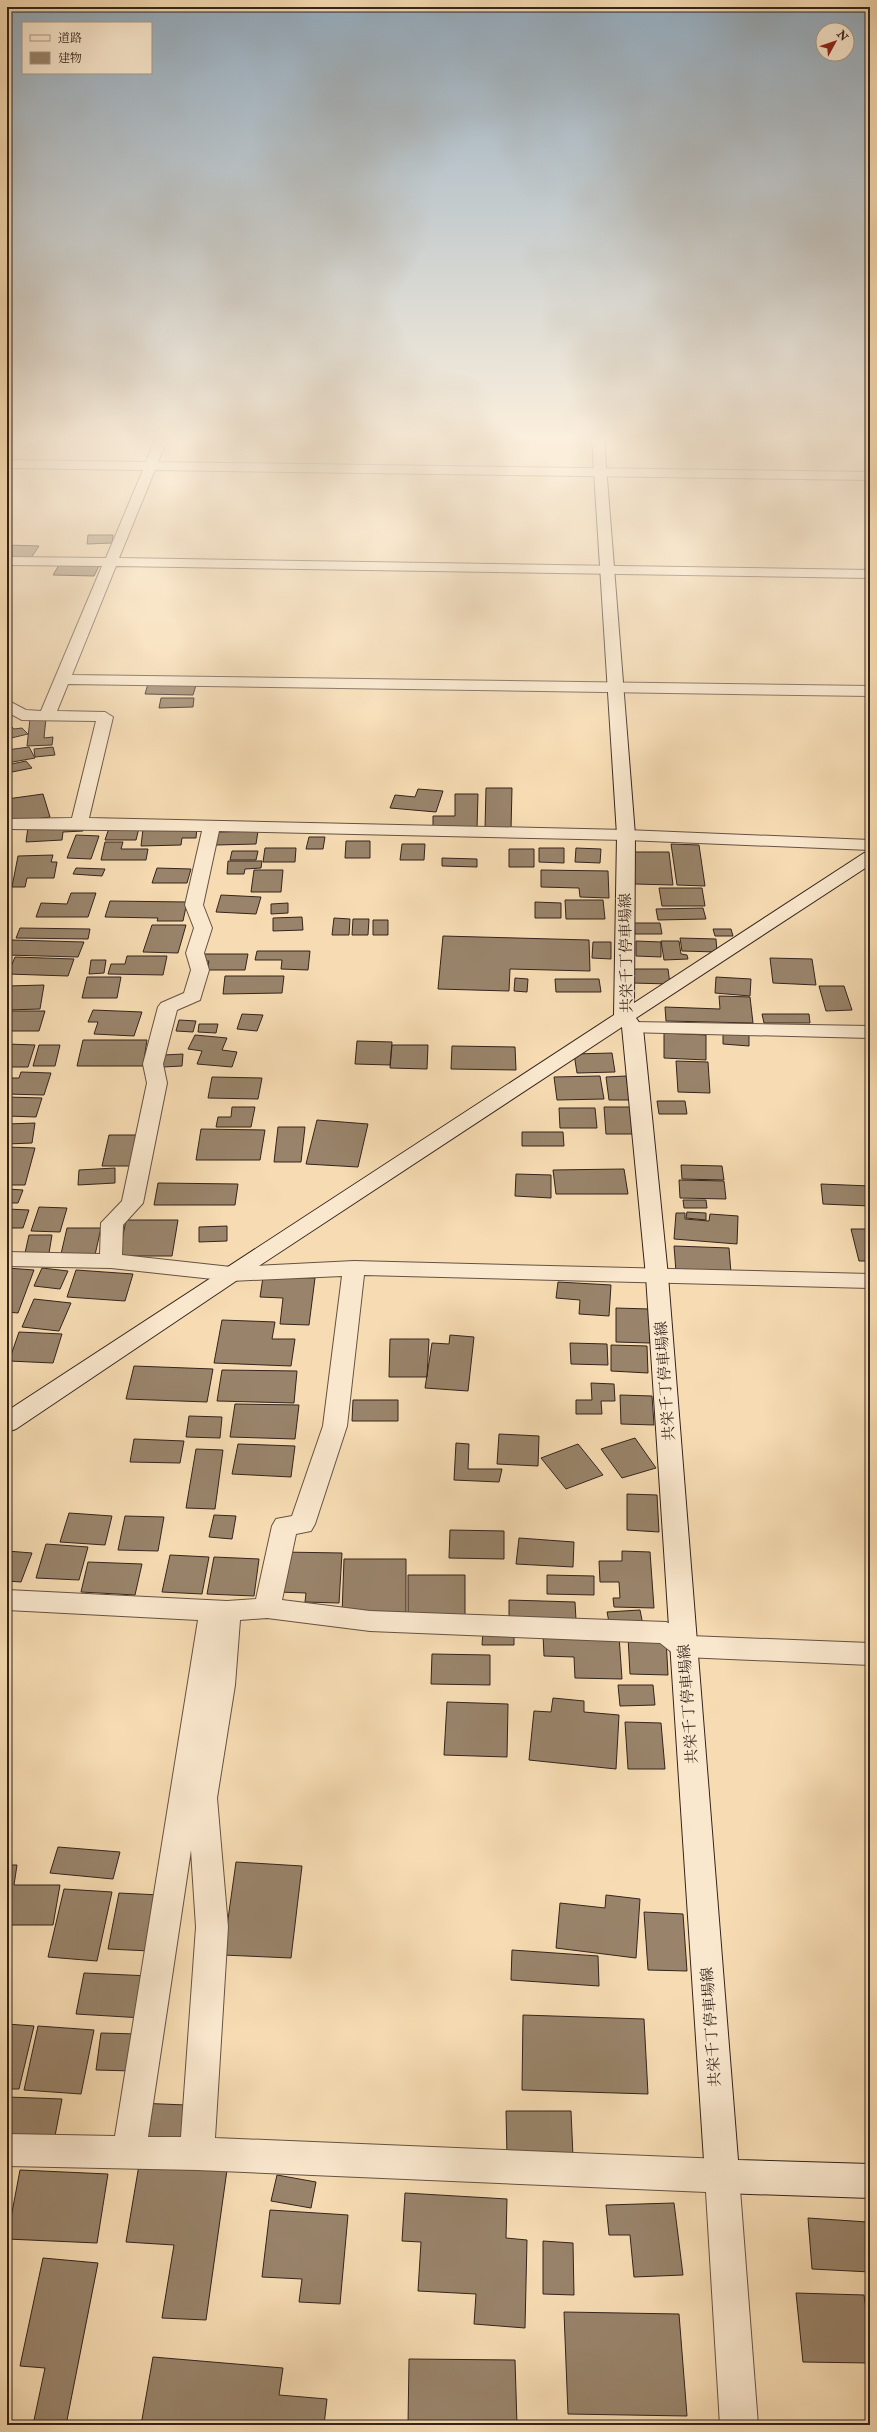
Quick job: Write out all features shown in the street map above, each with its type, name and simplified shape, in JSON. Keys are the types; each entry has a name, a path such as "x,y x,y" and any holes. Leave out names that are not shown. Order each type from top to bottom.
{"street":[{"path":"47,716 114,553"},
{"name":"共栄千丁停車場線","path":"607,553 626,835 628,1022 658,1276 739,2425"},
{"path":"7,561 870,574"},
{"path":"62,679 870,691"},
{"path":"7,705 22,715 105,718 79,823"},
{"path":"7,824 79,823 626,835 870,845"},
{"path":"111,1261 112,1223 132,1203 157,1083 153,1064 160,1032 168,1007 193,996 200,970 195,952 204,928 194,905 211,827"},
{"path":"7,1423 231,1274 628,1022 870,857"},
{"path":"628,1022 870,1032"},
{"path":"7,1259 111,1261 231,1274 354,1268 870,1282"},
{"path":"267,1608 285,1526 302,1524 335,1426 354,1268"},
{"path":"7,1600 220,1611 267,1608 370,1621 666,1633 684,1646 870,1654"},
{"path":"129,2152 220,1611"},
{"path":"197,2154 212,1927 202,1798 221,1684 220,1611"},
{"path":"7,2150 197,2154 870,2181"}],"building":[{"path":"7,553 34,553 31,558 7,557"},
{"path":"59,565 99,566 94,576 53,575"},
{"path":"148,684 196,685 193,695 145,694"},
{"path":"161,698 194,698 193,707 159,708"},
{"path":"46,718 44,738 53,737 52,745 27,746 30,719"},
{"path":"9,724 14,729 22,728 28,734 7,739 7,725"},
{"path":"29,747 35,758 7,763 7,750"},
{"path":"53,747 55,755 35,757 34,749"},
{"path":"26,761 32,768 7,773 7,765"},
{"path":"486,788 512,788 511,830 485,829"},
{"path":"418,789 443,791 436,812 390,808 395,795 415,797"},
{"path":"43,794 50,817 8,823 7,799"},
{"path":"455,794 478,794 477,829 433,829 433,816 455,816"},
{"path":"84,825 83,831 63,832 62,840 26,842 28,827"},
{"path":"109,828 139,828 136,840 105,840"},
{"path":"197,828 196,838 182,838 181,845 141,846 143,829"},
{"path":"258,831 256,844 216,845 218,832"},
{"path":"76,835 99,836 91,859 67,858"},
{"path":"309,837 325,837 323,849 306,849"},
{"path":"346,841 370,841 370,858 345,858"},
{"path":"105,842 123,842 121,849 148,849 146,860 101,860"},
{"path":"402,844 425,844 424,860 400,860"},
{"path":"671,844 699,845 705,886 677,885"},
{"path":"265,848 296,848 295,862 263,862"},
{"path":"539,848 564,848 564,863 539,862"},
{"path":"576,848 601,849 600,863 575,862"},
{"path":"509,849 534,849 534,867 509,867"},
{"path":"232,851 258,851 256,860 230,860"},
{"path":"632,852 669,852 673,885 635,884"},
{"path":"53,855 51,862 57,862 54,878 27,878 25,887 12,887 18,856"},
{"path":"442,858 477,859 477,867 442,866"},
{"path":"228,861 262,861 261,868 245,869 244,874 227,874"},
{"path":"76,868 105,869 102,876 73,874"},
{"path":"157,868 191,869 187,883 152,883"},
{"path":"254,870 283,870 281,892 251,892"},
{"path":"541,870 608,871 609,898 580,897 579,888 541,887"},
{"path":"659,888 702,888 705,906 662,906"},
{"path":"71,893 96,893 88,917 36,917 41,903 67,904"},
{"path":"221,895 261,897 256,914 216,912"},
{"path":"565,900 603,900 605,919 566,919"},
{"path":"110,901 187,902 183,921 157,921 158,918 105,917"},
{"path":"535,902 561,903 561,918 535,918"},
{"path":"288,903 288,913 271,914 271,904"},
{"path":"703,908 706,919 658,920 656,909"},
{"path":"302,917 303,930 273,931 273,918"},
{"path":"334,918 350,919 349,935 332,935"},
{"path":"353,919 369,919 368,935 352,935"},
{"path":"373,920 388,920 388,935 373,935"},
{"path":"634,923 660,923 662,934 635,934"},
{"path":"152,925 186,925 178,953 143,952"},
{"path":"20,928 90,929 88,939 16,938"},
{"path":"713,929 731,929 733,936 715,936"},
{"path":"443,936 589,940 590,971 510,969 509,991 438,989"},
{"path":"680,938 716,939 717,952 682,951"},
{"path":"12,940 84,942 78,957 7,955"},
{"path":"636,941 661,942 661,957 636,956"},
{"path":"661,941 679,941 681,954 687,955 688,959 664,960"},
{"path":"593,942 611,942 611,959 592,958"},
{"path":"257,951 310,951 308,970 281,969 282,960 255,960"},
{"path":"200,954 248,954 245,970 207,970 209,961 199,961"},
{"path":"127,956 167,956 163,975 108,974 111,964 125,964"},
{"path":"15,957 74,959 68,976 8,974"},
{"path":"770,958 812,959 816,985 773,983"},
{"path":"91,960 106,960 104,973 89,974"},
{"path":"631,969 668,969 670,984 632,983"},
{"path":"225,976 284,976 282,993 223,994"},
{"path":"87,977 121,977 117,998 82,998"},
{"path":"716,977 751,979 750,996 715,993"},
{"path":"515,978 528,979 527,992 514,991"},
{"path":"555,979 599,979 601,992 556,992"},
{"path":"44,985 40,1009 7,1010 7,986"},
{"path":"819,986 844,986 852,1010 826,1011"},
{"path":"719,996 750,997 753,1023 666,1021 665,1007 720,1009"},
{"path":"93,1010 142,1012 134,1036 94,1034 98,1022 88,1022"},
{"path":"7,1011 45,1011 39,1031 7,1031"},
{"path":"242,1014 263,1015 257,1031 237,1029"},
{"path":"762,1014 809,1014 810,1023 764,1023"},
{"path":"179,1020 196,1021 193,1032 176,1031"},
{"path":"199,1024 218,1024 216,1033 198,1032"},
{"path":"664,1033 706,1035 706,1060 664,1058"},
{"path":"723,1033 749,1035 749,1046 723,1044"},
{"path":"195,1035 227,1038 222,1050 237,1052 232,1067 197,1064 202,1051 188,1049"},
{"path":"83,1040 147,1040 143,1066 77,1066"},
{"path":"357,1041 392,1042 390,1065 355,1064"},
{"path":"7,1044 35,1045 28,1067 7,1067"},
{"path":"39,1045 60,1045 55,1066 33,1066"},
{"path":"392,1045 428,1045 427,1069 390,1068"},
{"path":"452,1046 515,1047 516,1070 451,1069"},
{"path":"612,1053 615,1072 577,1073 574,1054"},
{"path":"183,1054 182,1066 163,1067 164,1055"},
{"path":"676,1061 708,1062 710,1093 678,1092"},
{"path":"21,1072 51,1073 44,1095 7,1094 7,1078 19,1078"},
{"path":"600,1076 604,1099 557,1100 554,1077"},
{"path":"626,1076 630,1100 609,1100 606,1077"},
{"path":"212,1077 262,1078 258,1099 208,1098"},
{"path":"7,1097 42,1098 36,1117 7,1116"},
{"path":"657,1101 685,1101 687,1114 659,1114"},
{"path":"232,1107 255,1107 251,1127 216,1127 218,1117 231,1117"},
{"path":"604,1107 631,1107 633,1134 606,1134"},
{"path":"559,1108 595,1108 597,1128 560,1128"},
{"path":"317,1120 368,1124 358,1167 306,1164"},
{"path":"35,1123 32,1143 7,1144 7,1124"},
{"path":"278,1127 305,1127 301,1162 274,1162"},
{"path":"201,1129 265,1130 260,1160 196,1160"},
{"path":"522,1132 563,1132 564,1146 522,1146"},
{"path":"109,1135 138,1135 131,1166 102,1166"},
{"path":"7,1147 35,1148 25,1185 7,1185"},
{"path":"681,1165 722,1166 724,1180 682,1179"},
{"path":"115,1168 115,1183 78,1185 79,1170"},
{"path":"624,1169 628,1194 556,1194 553,1170"},
{"path":"516,1174 551,1175 551,1198 515,1196"},
{"path":"679,1180 724,1181 726,1199 680,1198"},
{"path":"158,1183 238,1184 235,1205 154,1205"},
{"path":"821,1184 870,1186 870,1206 823,1204"},
{"path":"7,1189 23,1190 18,1203 7,1203"},
{"path":"683,1200 706,1200 707,1208 684,1208"},
{"path":"39,1207 67,1208 60,1232 31,1231"},
{"path":"7,1209 29,1210 23,1228 7,1228"},
{"path":"687,1212 706,1213 706,1220 686,1218"},
{"path":"676,1213 685,1213 685,1219 709,1221 710,1214 738,1216 737,1244 674,1239"},
{"path":"126,1220 178,1220 172,1256 119,1256"},
{"path":"227,1226 227,1241 199,1242 199,1227"},
{"path":"67,1228 101,1228 95,1255 61,1254"},
{"path":"851,1229 870,1229 870,1261 859,1261"},
{"path":"29,1235 52,1235 49,1253 25,1253"},
{"path":"674,1246 729,1248 731,1273 676,1272"},
{"path":"7,1268 34,1270 18,1313 7,1312"},
{"path":"42,1268 68,1271 60,1289 34,1286"},
{"path":"76,1270 133,1274 125,1301 67,1297"},
{"path":"263,1277 315,1278 309,1325 280,1324 283,1298 260,1297"},
{"path":"558,1282 611,1285 609,1316 579,1314 580,1300 556,1298"},
{"path":"34,1299 71,1303 59,1331 22,1327"},
{"path":"616,1308 649,1309 650,1343 616,1342"},
{"path":"222,1320 275,1322 272,1339 295,1339 291,1366 214,1363"},
{"path":"19,1332 62,1334 53,1363 9,1361"},
{"path":"450,1335 474,1337 468,1391 425,1388 432,1343 449,1344"},
{"path":"390,1339 429,1339 427,1377 389,1377"},
{"path":"570,1343 607,1344 608,1365 571,1364"},
{"path":"611,1345 647,1346 648,1373 611,1371"},
{"path":"134,1366 213,1369 207,1402 126,1399"},
{"path":"222,1370 297,1371 294,1403 217,1401"},
{"path":"591,1383 614,1384 615,1401 601,1401 602,1414 576,1414 576,1400 592,1400"},
{"path":"620,1395 652,1396 654,1425 621,1424"},
{"path":"353,1400 398,1400 398,1421 352,1421"},
{"path":"235,1404 299,1405 295,1439 230,1437"},
{"path":"189,1416 222,1417 220,1438 186,1437"},
{"path":"499,1434 539,1436 538,1466 497,1464"},
{"path":"635,1438 656,1468 622,1478 601,1449"},
{"path":"134,1439 184,1441 180,1463 130,1462"},
{"path":"456,1443 469,1444 468,1469 502,1469 499,1482 454,1480"},
{"path":"238,1444 295,1446 291,1477 232,1474"},
{"path":"578,1444 603,1475 566,1489 541,1458"},
{"path":"196,1449 223,1450 215,1509 186,1508"},
{"path":"627,1494 657,1495 659,1532 627,1530"},
{"path":"69,1513 112,1516 105,1545 60,1542"},
{"path":"214,1515 236,1516 232,1539 209,1537"},
{"path":"125,1516 164,1517 158,1551 118,1550"},
{"path":"450,1530 504,1531 504,1559 449,1558"},
{"path":"519,1538 574,1542 573,1567 516,1564"},
{"path":"46,1544 88,1547 79,1580 36,1578"},
{"path":"7,1551 32,1553 21,1582 7,1581"},
{"path":"622,1551 650,1552 654,1608 614,1607 613,1598 620,1598 619,1582 600,1582 599,1561 622,1561"},
{"path":"282,1552 342,1553 339,1603 305,1602 306,1593 278,1592"},
{"path":"170,1555 209,1557 202,1594 162,1592"},
{"path":"214,1557 259,1559 254,1596 207,1594"},
{"path":"344,1559 406,1559 406,1615 342,1615"},
{"path":"88,1562 142,1564 135,1595 81,1592"},
{"path":"408,1575 465,1575 465,1618 408,1618"},
{"path":"547,1575 594,1576 594,1595 547,1594"},
{"path":"509,1600 575,1602 576,1620 509,1618"},
{"path":"640,1610 643,1625 610,1627 607,1612"},
{"path":"483,1631 514,1631 514,1645 482,1645"},
{"path":"543,1634 619,1636 622,1679 575,1678 574,1657 544,1656"},
{"path":"628,1637 666,1639 668,1675 630,1674"},
{"path":"432,1654 490,1655 490,1685 431,1684"},
{"path":"618,1685 653,1685 655,1705 620,1706"},
{"path":"553,1698 584,1701 584,1712 619,1715 616,1769 529,1760 534,1711 551,1712"},
{"path":"447,1702 508,1704 507,1757 444,1755"},
{"path":"625,1722 661,1723 665,1769 628,1769"},
{"path":"58,1847 120,1852 113,1879 50,1873"},
{"path":"236,1862 302,1866 291,1958 223,1955"},
{"path":"7,1865 17,1865 14,1885 60,1885 53,1925 7,1925"},
{"path":"64,1889 112,1892 97,1961 48,1957"},
{"path":"119,1893 160,1895 150,1951 108,1949"},
{"path":"606,1895 640,1899 636,1958 556,1948 560,1903 605,1908"},
{"path":"644,1912 683,1914 687,1971 648,1970"},
{"path":"512,1950 598,1956 599,1986 511,1980"},
{"path":"84,1973 150,1976 143,2018 76,2014"},
{"path":"523,2015 644,2019 648,2094 522,2090"},
{"path":"7,2024 34,2026 19,2089 7,2089"},
{"path":"38,2026 94,2030 81,2094 24,2090"},
{"path":"101,2033 138,2034 133,2071 96,2070"},
{"path":"7,2097 62,2099 55,2136 7,2134"},
{"path":"137,2103 186,2105 180,2146 131,2143"},
{"path":"506,2111 571,2111 573,2157 507,2156"},
{"path":"139,2165 227,2170 206,2320 162,2318 174,2245 126,2242"},
{"path":"20,2170 108,2174 97,2243 7,2239"},
{"path":"277,2175 316,2182 311,2208 271,2201"},
{"path":"405,2193 507,2199 506,2238 527,2240 525,2328 474,2324 476,2294 418,2291 421,2242 402,2241"},
{"path":"674,2203 683,2275 634,2277 630,2235 609,2235 606,2205"},
{"path":"270,2210 348,2215 340,2304 299,2302 302,2279 262,2277"},
{"path":"808,2218 867,2222 870,2272 812,2269"},
{"path":"543,2241 573,2243 574,2295 543,2294"},
{"path":"43,2258 98,2263 66,2425 33,2425 45,2368 20,2366"},
{"path":"796,2293 864,2295 870,2341 870,2363 803,2362"},
{"path":"564,2312 679,2314 687,2416 568,2414"},
{"path":"153,2357 283,2368 279,2395 327,2399 324,2425 141,2425"},
{"path":"409,2359 515,2360 517,2425 408,2425"}]}
